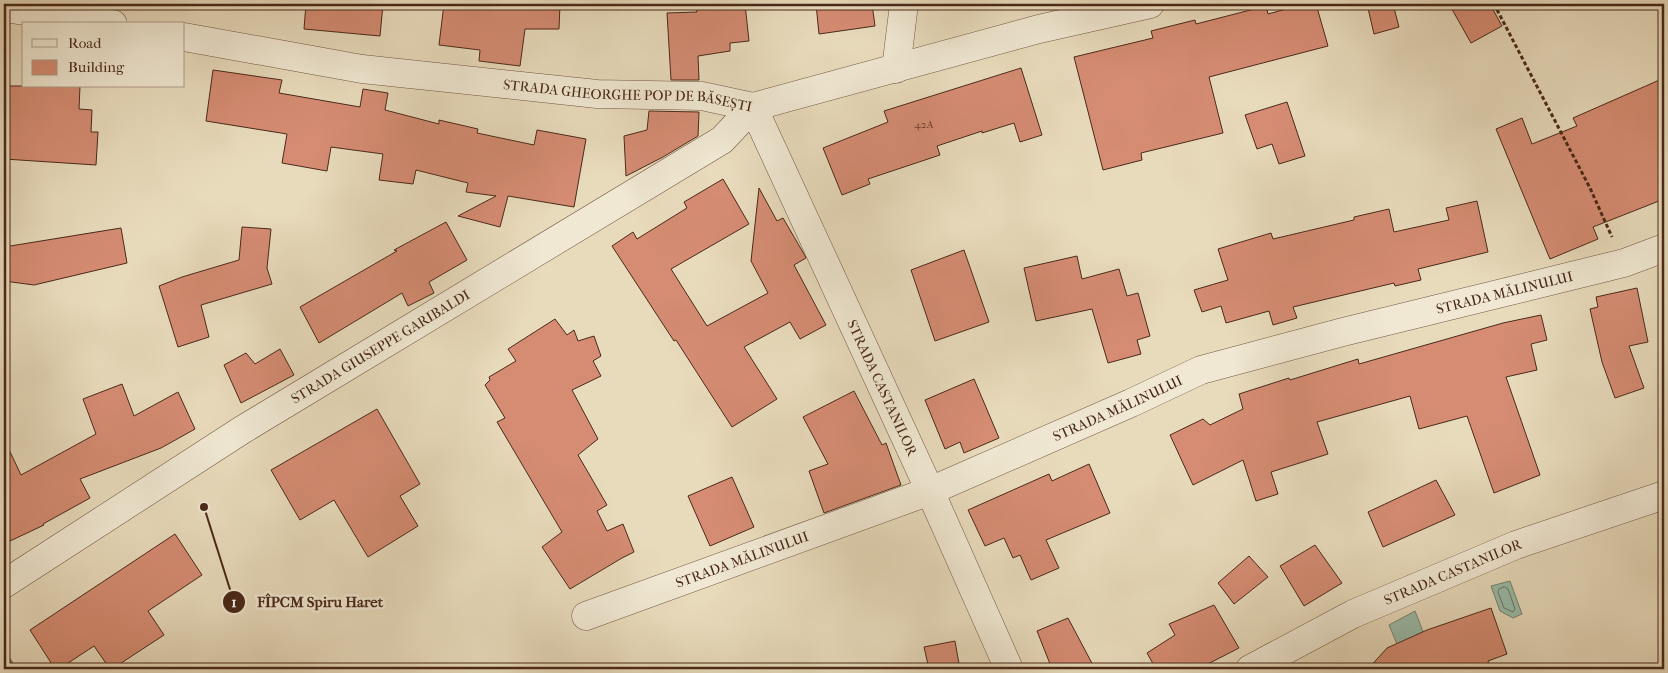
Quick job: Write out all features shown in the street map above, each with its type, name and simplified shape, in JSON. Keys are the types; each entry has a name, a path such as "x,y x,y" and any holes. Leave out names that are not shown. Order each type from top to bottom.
{"street":[{"path":"896,69 904,4"},
{"name":"STRADA GHEORGHE POP DE BĂSEȘTI","path":"185,37 362,70 597,94 702,96 753,107 1039,29 1150,4"},
{"path":"4,8 99,22"},
{"name":"STRADA CASTANILOR","path":"753,107 930,491 1009,669"},
{"name":"STRADA GIUSEPPE GARIBALDI","path":"4,584 242,430 722,140 753,107"},
{"name":"STRADA MĂLINULUI","path":"586,616 930,491 1131,403 1201,370 1343,332 1624,263 1664,248"},
{"name":"STRADA CASTANILOR","path":"1250,669 1352,614 1516,545 1664,495"}],"path":[{"path":"1494,4 1590,188 1624,263"}],"water":[{"path":"1510,581 1522,614 1513,618 1500,611 1491,586"},
{"path":"1415,611 1431,652 1405,663 1389,625"}],"building":[{"path":"306,4 383,4 380,36 304,29"},
{"path":"444,4 560,4 559,29 525,29 520,66 479,61 480,50 439,45"},
{"path":"696,4 745,4 749,41 730,43 730,51 698,56 699,80 671,80 667,13 697,12"},
{"path":"816,4 872,4 875,26 819,34"},
{"path":"1304,4 1316,4 1328,46 1209,77 1223,133 1141,153 1142,160 1103,170 1074,57 1153,38 1151,31 1195,20 1196,24 1266,6 1268,14"},
{"path":"1367,4 1393,4 1399,27 1374,34"},
{"path":"1449,4 1490,4 1502,26 1471,43"},
{"path":"1021,68 1042,135 1020,142 1014,123 982,133 982,131 937,146 940,155 868,179 870,184 842,195 823,148 888,122 884,111"},
{"path":"213,70 282,80 279,93 360,107 363,89 388,93 385,110 439,124 439,120 478,129 477,133 534,145 537,130 586,139 574,207 508,196 500,227 458,216 496,196 466,192 468,183 416,170 413,184 379,180 383,154 331,147 327,171 282,163 287,134 206,121"},
{"path":"1664,78 1664,199 1593,227 1598,239 1550,259 1496,129 1522,118 1532,144 1577,126 1573,118"},
{"path":"4,86 22,86 22,88 80,88 79,109 92,110 91,132 98,132 96,165 4,159"},
{"path":"1287,102 1305,156 1279,164 1272,144 1257,149 1245,115"},
{"path":"649,111 699,112 698,136 626,176 624,136 647,130"},
{"path":"723,179 749,224 671,269 707,326 768,293 751,261 759,188 777,221 783,218 806,258 794,265 826,325 800,339 790,322 744,347 777,399 732,427 612,246 633,232 637,239 687,208 684,202"},
{"path":"1477,201 1488,252 1418,269 1421,280 1395,286 1394,283 1293,307 1297,318 1273,325 1269,311 1226,323 1221,306 1202,312 1194,290 1228,280 1218,249 1271,233 1273,239 1354,220 1354,217 1389,209 1394,232 1449,220 1446,208"},
{"path":"446,222 467,260 429,282 434,293 408,306 402,293 319,343 300,307 397,251 394,250"},
{"path":"242,227 271,229 267,268 272,284 201,305 209,337 178,347 159,286 239,260"},
{"path":"121,228 127,263 34,285 4,281 4,247"},
{"path":"964,250 989,322 935,341 911,270"},
{"path":"1077,256 1082,279 1119,269 1127,296 1138,293 1150,336 1137,340 1141,354 1108,363 1092,309 1036,321 1024,268"},
{"path":"1637,288 1648,342 1629,346 1644,388 1615,398 1602,362 1590,309 1598,307 1596,297"},
{"path":"1541,315 1547,340 1531,344 1537,370 1506,377 1540,475 1494,493 1467,416 1419,429 1410,396 1317,422 1328,454 1271,472 1278,494 1256,501 1243,460 1193,485 1170,435 1203,419 1210,425 1243,409 1239,394 1358,359 1359,364 1503,323"},
{"path":"555,319 567,335 574,330 578,341 594,336 601,356 593,361 601,376 572,390 598,439 578,455 607,505 597,511 607,531 623,524 634,552 570,589 542,547 562,532 497,422 505,418 485,385 490,380 489,377 516,361 508,349"},
{"path":"280,349 294,375 241,403 224,365 246,353 255,364"},
{"path":"974,379 999,438 964,453 960,442 945,449 925,400"},
{"path":"122,384 134,416 178,392 195,429 161,448 80,479 90,498 44,525 10,541 4,528 4,439 21,475 96,434 83,399"},
{"path":"854,391 882,445 886,443 901,485 824,513 809,471 828,464 803,417"},
{"path":"377,409 420,484 400,496 418,526 368,557 334,500 300,520 271,470"},
{"path":"1089,464 1110,513 1046,540 1059,568 1031,580 1020,555 1013,558 1004,538 985,546 968,510 1049,474 1052,481"},
{"path":"732,477 754,527 710,546 688,496"},
{"path":"1436,480 1455,515 1383,547 1368,512"},
{"path":"175,534 202,575 148,611 164,635 112,669 110,669 94,646 59,669 55,669 30,630"},
{"path":"1315,545 1342,583 1304,606 1280,566"},
{"path":"1249,556 1268,577 1234,604 1218,583"},
{"path":"1214,605 1239,648 1198,669 1156,669 1147,653 1175,635 1169,624"},
{"path":"1491,608 1507,654 1488,661 1490,669 1368,669 1387,648 1427,630"},
{"path":"1068,618 1095,669 1052,669 1037,631"},
{"path":"955,641 959,664 929,669 924,647"}],"waterway":[{"path":"4,656 12,669"}],"place":[{"name":"FÎPCM Spiru Haret","path":"204,507"}]}
